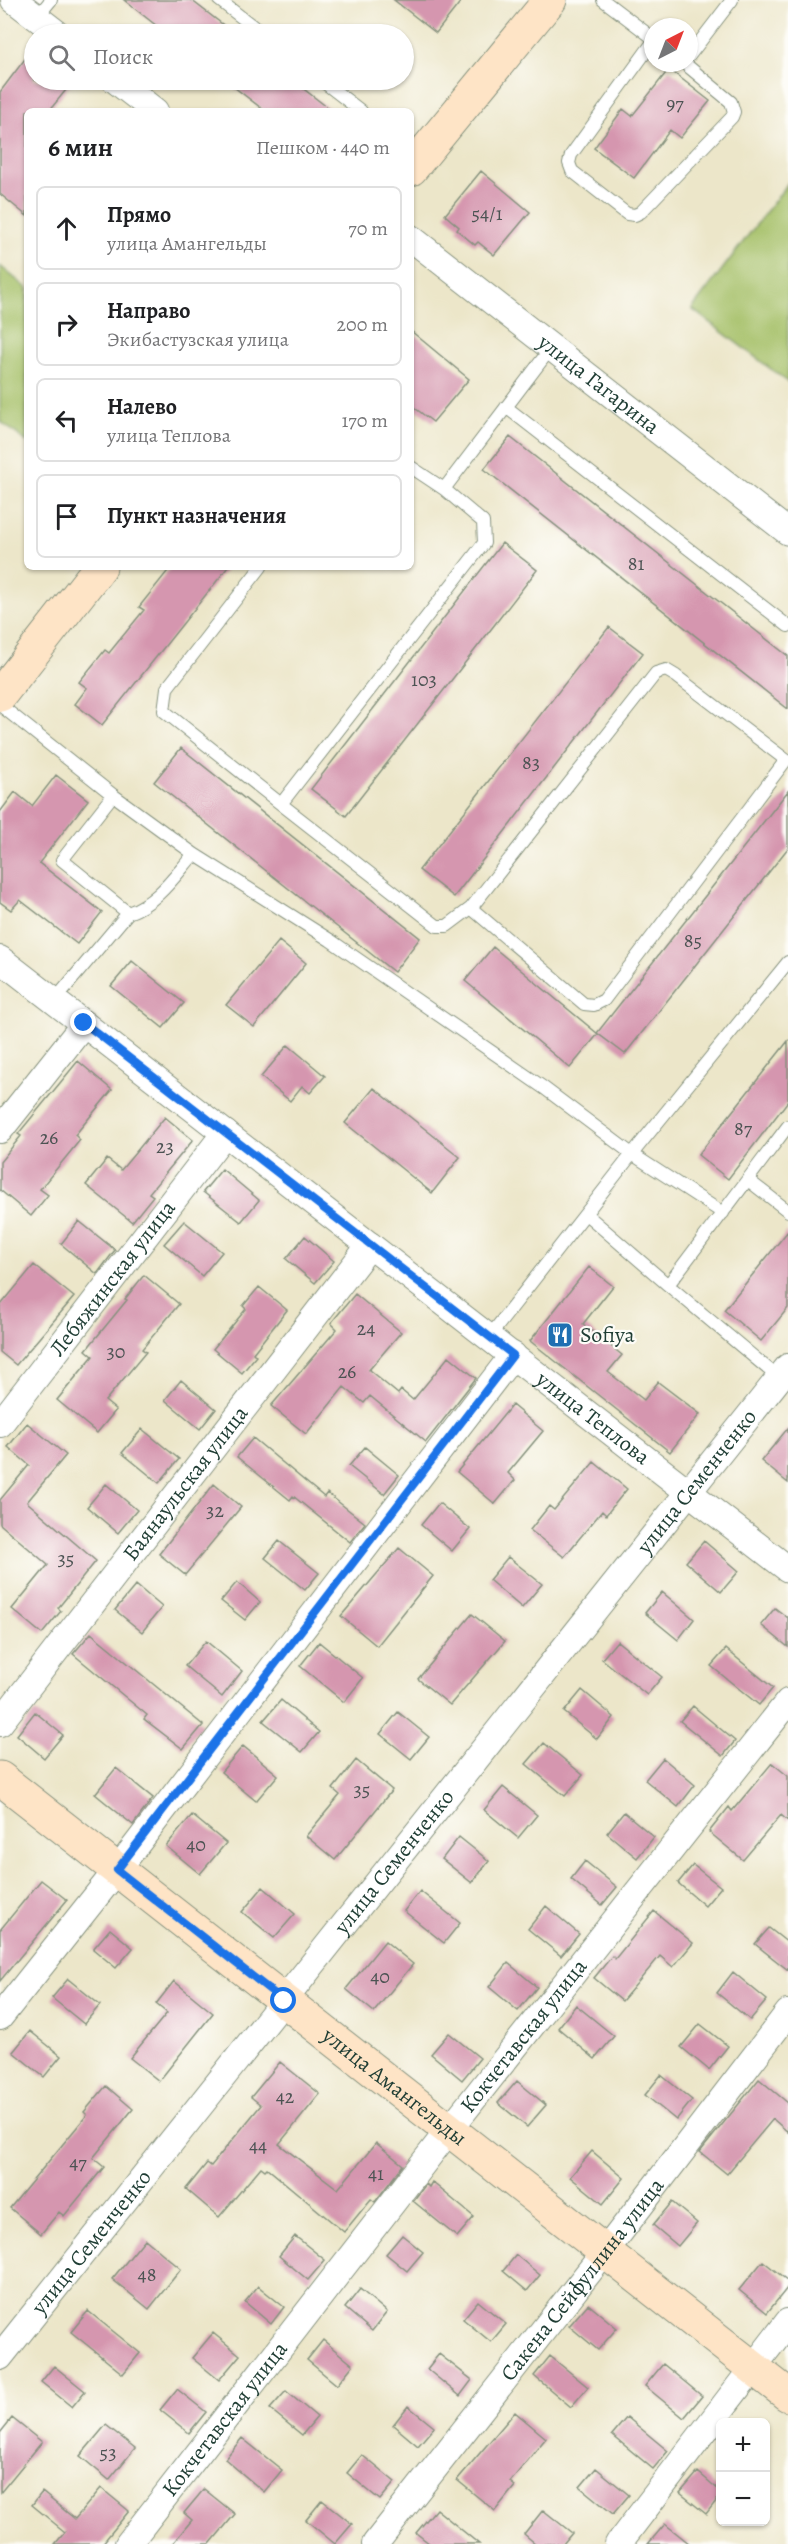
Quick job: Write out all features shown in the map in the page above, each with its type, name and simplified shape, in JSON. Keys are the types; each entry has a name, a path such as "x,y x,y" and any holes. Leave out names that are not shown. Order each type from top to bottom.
{"main road":[{"path":"414,158 550,0"},
{"path":"0,695 98,570"},
{"name":"улица Амангельды","path":"0,1778 788,2395"}],"street":[{"path":"14,0 44,9 52,24"},
{"path":"129,90 151,108"},
{"name":"улица Гагарина","path":"414,240 788,532"},
{"name":"улица Теплова","path":"0,959 788,1569"},
{"path":"0,1130 84,1023"},
{"name":"Лебяжинская улица","path":"0,1424 225,1132"},
{"name":"Баянаульская улица","path":"0,1723 370,1245"},
{"path":"0,2017 117,1870 513,1355"},
{"name":"улица Семенченко","path":"0,2357 784,1372"},
{"name":"Кокчетавская улица","path":"128,2544 449,2130 788,1702"},
{"name":"Сакена Сейфуллина улица","path":"375,2544 604,2253 788,2013"},
{"path":"618,2544 788,2322"}],"lane":[{"path":"219,0 250,24"},
{"path":"603,0 644,33"},
{"path":"698,44 732,0"},
{"path":"644,53 571,155 569,163 572,171 627,214 635,215 641,212 732,117 734,112 731,102 695,72"},
{"path":"334,90 357,108"},
{"path":"444,489 551,348"},
{"path":"506,406 788,626"},
{"path":"281,804 484,543 483,522 444,489 414,469"},
{"path":"259,570 167,688 164,711 437,926 447,926 471,908 656,673 666,670 676,676 787,761 604,1000 594,1005 584,1004 471,908"},
{"path":"0,705 113,795 194,854 330,940 544,1088 632,1154 723,1213"},
{"path":"113,795 62,860 128,913"},
{"path":"54,1000 128,913 142,908 155,899 194,854"},
{"path":"489,1338 632,1154 788,962"},
{"path":"668,1285 788,1126"},
{"path":"748,1180 788,1211"},
{"path":"586,1214 668,1285 784,1372"}],"green space":[{"path":"788,183 788,382 692,309"},
{"path":"0,266 24,286 24,440 0,421"}],"building":[{"path":"124,0 191,0 222,24 154,24"},
{"path":"394,0 462,0 436,33"},
{"path":"24,60 24,90 66,90 51,108 24,108 24,214 0,194 0,92"},
{"path":"667,72 673,72 710,101 680,138 670,130 634,178 594,148 623,109 632,116"},
{"path":"238,90 305,90 328,108 261,108"},
{"path":"481,171 530,212 494,255 478,242 475,245 457,230 459,227 445,215"},
{"path":"414,333 469,379 433,422 414,407"},
{"path":"510,437 788,656 788,709 484,469"},
{"path":"502,543 537,570 346,816 311,789"},
{"path":"169,570 226,570 102,725 75,704 87,688 79,682 105,650 109,653 144,610 139,607"},
{"path":"609,627 643,653 454,897 419,870"},
{"path":"181,748 420,938 394,972 154,782"},
{"path":"56,775 88,800 39,863 102,912 77,944 20,900 11,910 0,902 0,812 15,792 32,806"},
{"path":"788,791 788,848 625,1054 597,1033"},
{"path":"279,941 306,963 254,1027 226,1005"},
{"path":"493,947 598,1034 570,1068 465,981"},
{"path":"132,961 184,1003 163,1028 111,986"},
{"path":"788,1041 788,1101 728,1179 698,1155"},
{"path":"288,1045 325,1076 310,1093 302,1086 290,1101 261,1077"},
{"path":"78,1061 112,1090 75,1135 80,1140 40,1189 48,1195 31,1216 0,1190 0,1162 21,1136 18,1134"},
{"path":"374,1088 460,1157 432,1193 345,1123"},
{"path":"165,1117 193,1140 149,1193 153,1196 132,1222 86,1185 107,1159 121,1170"},
{"path":"222,1169 259,1200 241,1222 203,1192"},
{"path":"79,1221 115,1250 97,1274 61,1244"},
{"path":"184,1221 222,1252 202,1276 164,1244"},
{"path":"788,1231 788,1308 761,1341 724,1310"},
{"path":"305,1236 334,1261 315,1283 286,1259"},
{"path":"34,1265 74,1297 16,1365 0,1352 0,1306"},
{"path":"589,1267 613,1286 583,1324 622,1355 608,1372 644,1400 658,1382 700,1414 670,1452 530,1341"},
{"path":"144,1275 179,1304 142,1349 146,1352 105,1401 116,1410 97,1433 57,1400 93,1356 86,1350 127,1300 125,1299"},
{"path":"259,1287 287,1310 253,1353 256,1356 242,1373 213,1349 246,1309 243,1306"},
{"path":"355,1294 401,1332 369,1370 398,1394 401,1390 413,1400 449,1356 476,1378 426,1442 370,1396 364,1403 344,1387 306,1434 271,1406 337,1329 331,1323"},
{"path":"181,1380 216,1409 200,1429 165,1400"},
{"path":"512,1405 543,1431 508,1473 515,1480 495,1504 457,1472"},
{"path":"27,1423 66,1455 27,1502 96,1561 58,1608 61,1611 42,1634 12,1609 48,1565 0,1524 0,1500 29,1465 8,1447"},
{"path":"788,1428 788,1483 761,1461"},
{"path":"142,1429 179,1459 159,1483 122,1453"},
{"path":"253,1438 324,1497 327,1493 365,1523 350,1542 293,1496 290,1500 237,1457"},
{"path":"365,1447 399,1475 384,1494 349,1466"},
{"path":"594,1462 627,1489 606,1515 602,1511 564,1557 530,1530 549,1506 554,1510"},
{"path":"106,1484 137,1510 118,1533 87,1507"},
{"path":"214,1484 241,1507 185,1575 159,1554"},
{"path":"439,1503 470,1529 452,1551 421,1525"},
{"path":"279,1541 319,1573 305,1590 265,1558"},
{"path":"704,1541 739,1571 721,1592 686,1562"},
{"path":"399,1548 433,1576 377,1646 341,1616"},
{"path":"508,1557 542,1584 522,1608 489,1580"},
{"path":"237,1582 260,1602 245,1620 221,1601"},
{"path":"136,1585 162,1607 142,1632 115,1610"},
{"path":"662,1592 694,1619 678,1640 645,1613"},
{"path":"775,1608 788,1618 788,1647 761,1625"},
{"path":"472,1614 505,1641 450,1705 418,1679"},
{"path":"91,1633 203,1725 183,1749 144,1719 147,1715 73,1654"},
{"path":"206,1641 242,1671 222,1697 185,1666"},
{"path":"617,1641 662,1677 647,1695 602,1659"},
{"path":"319,1642 363,1678 344,1702 300,1666"},
{"path":"726,1649 773,1688 759,1705 711,1666"},
{"path":"582,1690 614,1717 597,1739 564,1712"},
{"path":"281,1700 319,1732 302,1752 263,1721"},
{"path":"693,1706 735,1741 723,1756 680,1721"},
{"path":"35,1712 63,1735 44,1758 17,1735"},
{"path":"398,1712 429,1737 411,1759 380,1734"},
{"path":"544,1743 583,1775 565,1796 526,1764"},
{"path":"243,1746 278,1775 256,1801 221,1772"},
{"path":"663,1758 695,1785 678,1807 645,1780"},
{"path":"356,1760 392,1790 335,1860 306,1836 340,1795 333,1789"},
{"path":"772,1763 788,1776 788,1821 781,1815 743,1860 709,1832 729,1807 732,1811"},
{"path":"116,1768 153,1798 133,1825 95,1794"},
{"path":"503,1787 537,1815 518,1838 484,1810"},
{"path":"624,1812 654,1837 637,1858 607,1833"},
{"path":"192,1815 226,1843 200,1874 166,1846"},
{"path":"459,1837 489,1861 472,1883 442,1859"},
{"path":"585,1861 617,1887 602,1905 571,1879"},
{"path":"693,1865 721,1887 705,1906 678,1883"},
{"path":"41,1880 67,1900 0,1981 0,1930"},
{"path":"263,1887 295,1914 274,1938 242,1912"},
{"path":"420,1891 460,1923 444,1943 404,1911"},
{"path":"546,1906 579,1934 561,1956 528,1929"},
{"path":"654,1911 693,1943 673,1967 660,1956 622,2001 594,1978 612,1956 615,1959"},
{"path":"769,1928 788,1943 788,1970 755,1944"},
{"path":"110,1929 133,1948 116,1968 93,1949"},
{"path":"385,1941 413,1964 374,2012 346,1989"},
{"path":"508,1963 537,1987 518,2011 489,1987"},
{"path":"733,1972 767,2000 750,2020 717,1993"},
{"path":"68,1979 100,2005 84,2024 52,1998"},
{"path":"174,1981 213,2013 159,2081 130,2058 167,2013 156,2004"},
{"path":"576,2005 614,2036 595,2059 558,2028"},
{"path":"700,2024 728,2046 709,2070 681,2047"},
{"path":"30,2031 61,2056 44,2077 13,2052"},
{"path":"449,2033 480,2058 462,2080 431,2054"},
{"path":"280,2062 320,2094 279,2144 338,2189 376,2143 403,2165 375,2202 371,2199 344,2232 267,2168 265,2170 261,2167 219,2217 186,2189 207,2163 211,2166 261,2105 251,2097"},
{"path":"661,2075 692,2100 676,2120 645,2095"},
{"path":"759,2079 788,2103 788,2132 773,2119 727,2174 700,2152"},
{"path":"517,2081 546,2105 527,2127 498,2103"},
{"path":"106,2086 133,2109 93,2158 104,2167 64,2216 59,2212 41,2234 10,2208 87,2115 84,2112"},
{"path":"592,2151 624,2178 603,2204 570,2177"},
{"path":"432,2182 474,2217 457,2237 413,2201 426,2184 429,2187"},
{"path":"672,2202 697,2223 678,2246 653,2225"},
{"path":"402,2235 423,2252 407,2271 386,2254"},
{"path":"295,2236 325,2260 308,2280 279,2256"},
{"path":"145,2239 181,2269 149,2309 112,2279"},
{"path":"516,2255 540,2275 527,2291 503,2271"},
{"path":"763,2261 788,2281 788,2287 767,2313 739,2290"},
{"path":"258,2286 284,2307 271,2324 245,2302"},
{"path":"360,2289 387,2312 372,2331 345,2308"},
{"path":"478,2301 506,2324 491,2342 463,2319"},
{"path":"588,2304 617,2328 598,2350 569,2326"},
{"path":"88,2311 140,2353 123,2374 71,2332"},
{"path":"213,2333 240,2355 219,2380 192,2358"},
{"path":"323,2340 353,2365 337,2385 307,2360"},
{"path":"439,2354 472,2380 460,2396 427,2369"},
{"path":"550,2356 588,2387 571,2407 534,2376"},
{"path":"663,2364 702,2396 684,2418 645,2386"},
{"path":"54,2366 85,2391 72,2407 41,2382"},
{"path":"177,2389 206,2412 189,2433 160,2410"},
{"path":"286,2391 317,2417 302,2435 270,2409"},
{"path":"408,2406 434,2427 418,2446 393,2425"},
{"path":"515,2412 546,2438 510,2482 515,2486 495,2511 457,2480"},
{"path":"627,2417 668,2451 653,2469 612,2435"},
{"path":"12,2418 42,2442 0,2493 0,2433"},
{"path":"106,2425 135,2448 109,2480 80,2456"},
{"path":"242,2438 282,2470 264,2492 225,2459"},
{"path":"362,2455 395,2482 380,2500 347,2473"},
{"path":"596,2468 629,2495 613,2514 580,2487"},
{"path":"698,2472 716,2488 716,2501 706,2514 680,2493"},
{"path":"101,2488 129,2511 102,2544 55,2544 65,2532 32,2505 42,2492 75,2519"},
{"path":"204,2489 235,2514 210,2544 172,2544 192,2520 184,2513"},
{"path":"322,2500 352,2524 335,2544 306,2520"},
{"path":"436,2509 479,2544 430,2544 416,2533"},
{"path":"543,2510 572,2533 563,2544 536,2544 524,2534"},
{"path":"665,2524 690,2544 648,2544"}],"place":[{"name":"Sofiya","path":"560,1335"}],"route":[{"path":"84,1023 513,1355 117,1870 284,2001"}]}
